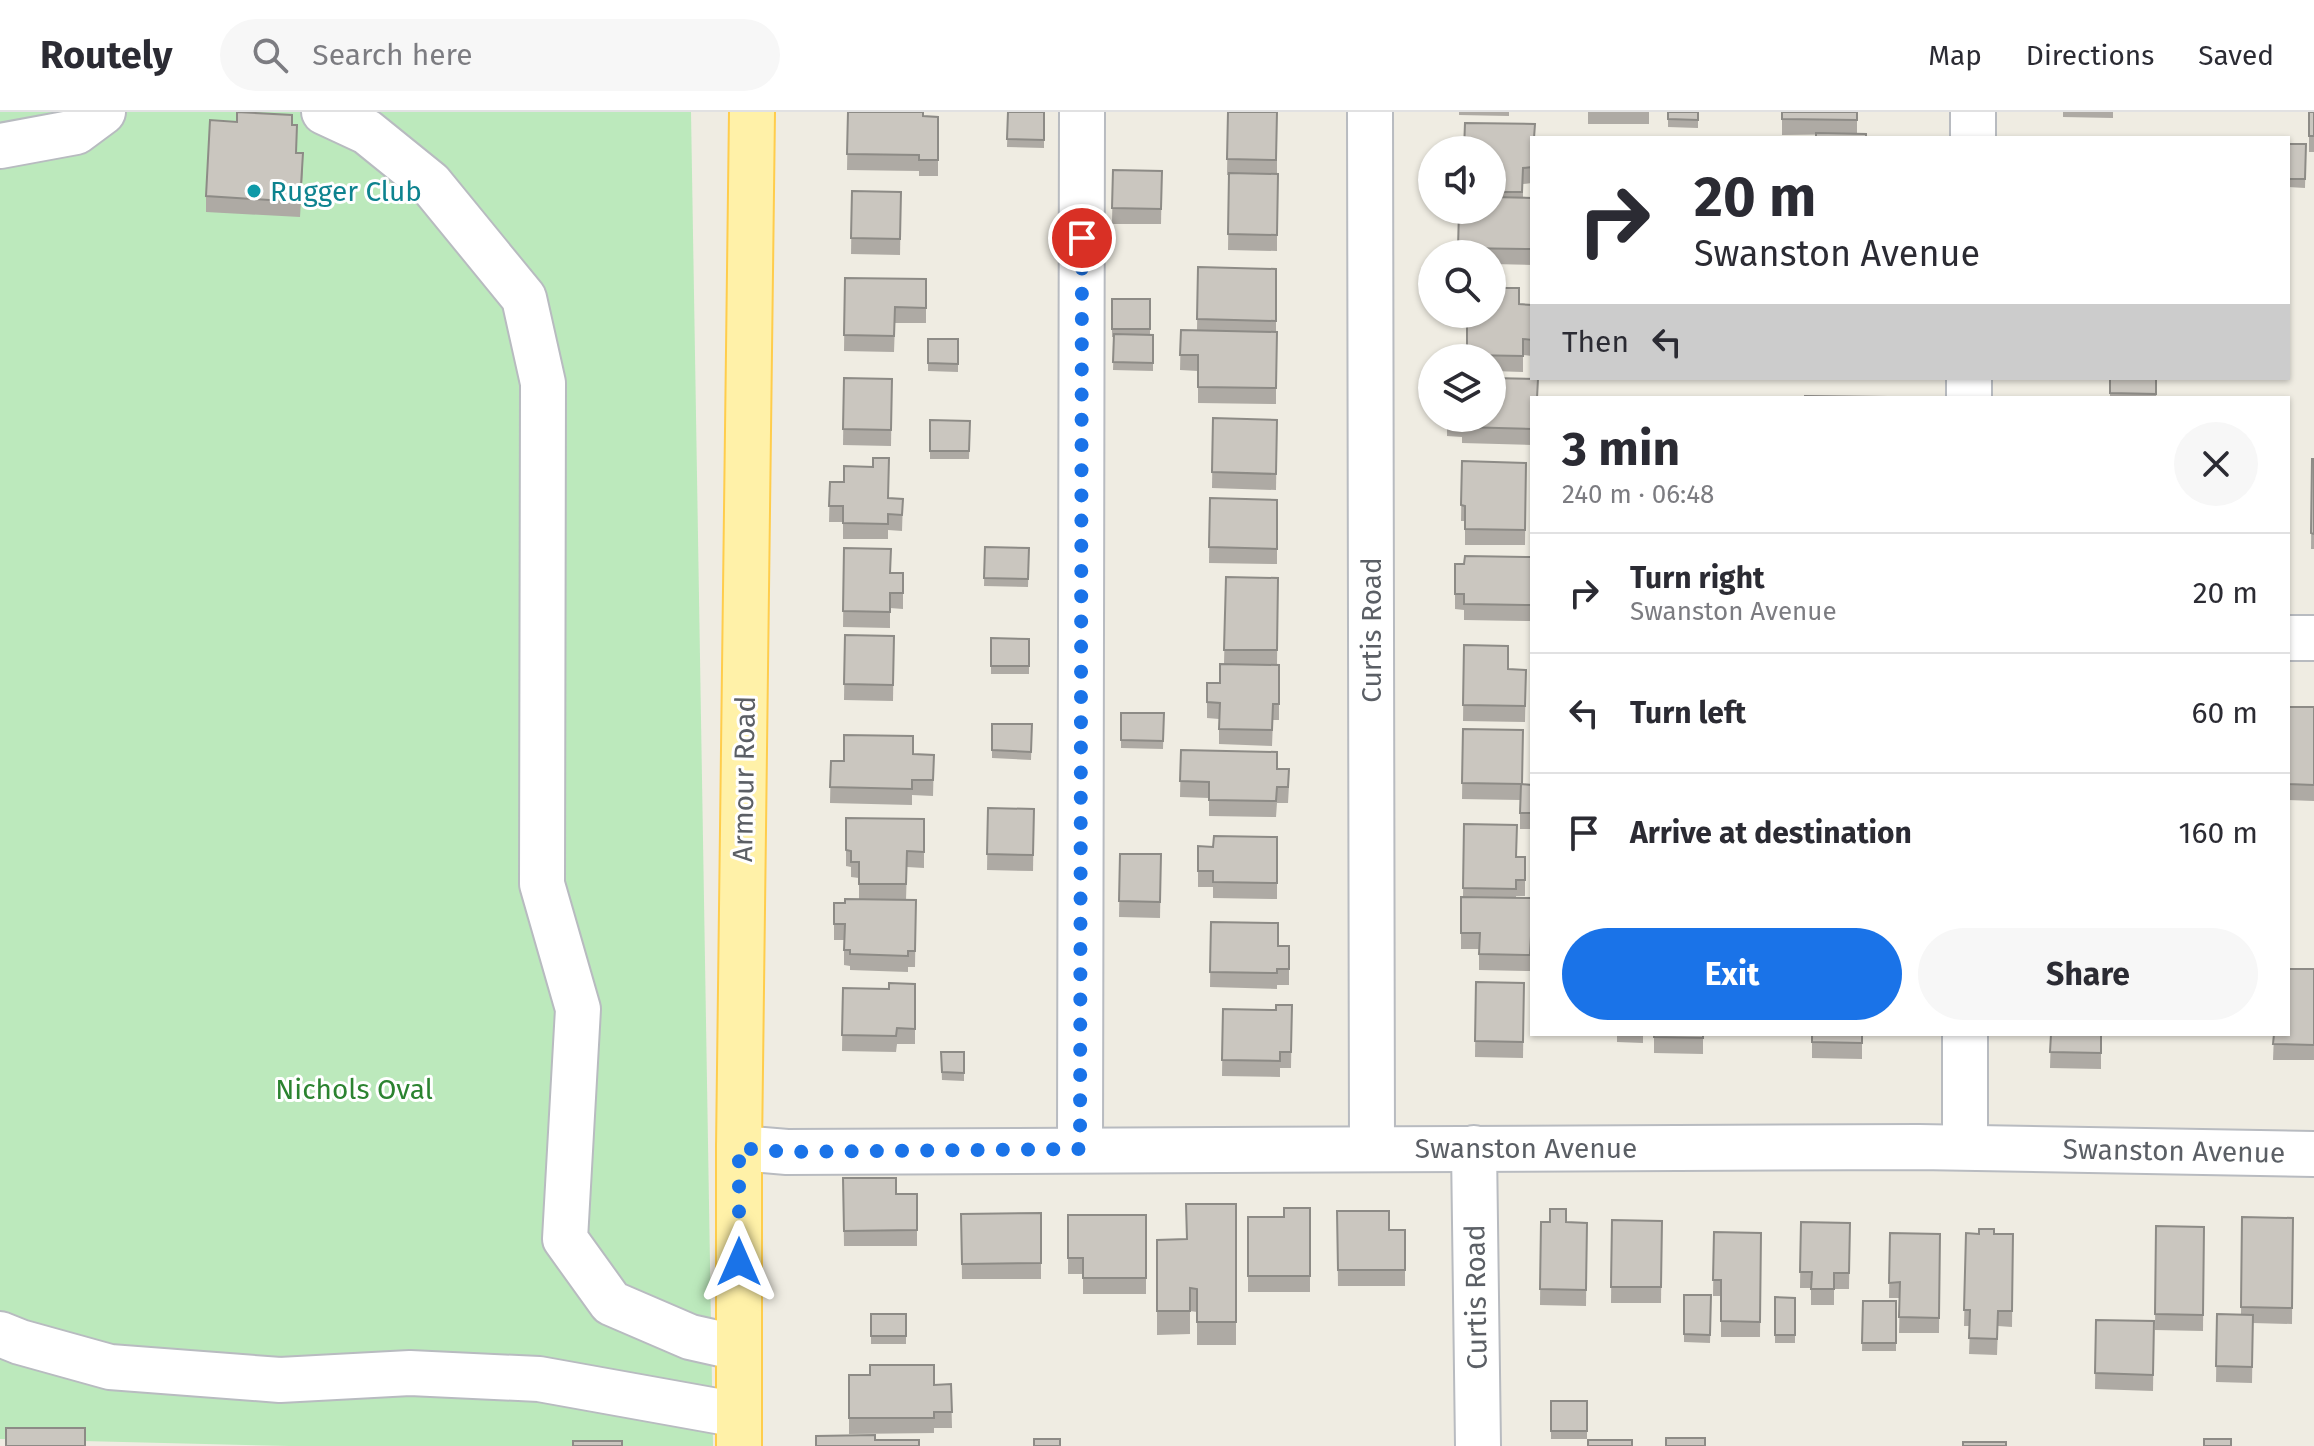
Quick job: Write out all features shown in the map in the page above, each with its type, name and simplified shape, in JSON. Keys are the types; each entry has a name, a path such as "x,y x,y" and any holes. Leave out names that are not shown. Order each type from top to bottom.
{"main road":[{"name":"Armour Road","path":"739,1431 739,1148 752,112"}],"street":[{"path":"0,146 76,132 103,112"},
{"path":"324,112 367,132 430,183 524,298 543,383 542,884 578,1009 565,1239 611,1303 690,1337 739,1348"},
{"path":"1080,1149 1082,112"},
{"name":"Curtis Road","path":"1370,112 1372,1148"},
{"path":"1973,112 1973,136"},
{"path":"2290,638 2314,638"},
{"path":"1965,1036 1965,1147"},
{"name":"Swanston Avenue","path":"739,1148 787,1152 1965,1147 2314,1154"},
{"name":"Curtis Road","path":"1474,1148 1478,1446"},
{"path":"0,1334 110,1367 280,1380 410,1373 539,1379 739,1431"}],"green space":[{"name":"Nichols Oval","path":"0,112 691,112 713,1446 289,1446 0,1439"}],"building":[{"name":"Rugger Club","path":"237,112 292,115 292,125 297,125 296,153 303,153 300,202 206,196 210,120 237,122"},
{"path":"848,112 923,112 923,116 938,117 938,160 919,160 919,155 847,154"},
{"path":"1008,112 1044,112 1044,140 1007,139"},
{"path":"1228,112 1277,112 1276,160 1227,159"},
{"path":"1668,112 1698,112 1698,120 1668,119"},
{"path":"1782,112 1857,112 1857,120 1782,119"},
{"path":"2309,112 2314,112 2314,136 2309,136"},
{"path":"1465,123 1535,124 1534,136 1530,136 1530,167 1523,168 1522,192 1506,192 1506,136 1465,136"},
{"path":"1816,133 1866,134 1866,136 1816,136"},
{"path":"2290,144 2306,144 2305,179 2290,179"},
{"path":"1113,170 1162,171 1161,209 1112,208"},
{"path":"1229,173 1278,174 1277,235 1228,234"},
{"path":"852,191 901,192 900,239 851,238"},
{"path":"1506,197 1530,198 1530,249 1506,249 1506,240 1458,240 1459,224 1506,224"},
{"path":"1198,267 1276,269 1276,321 1197,319"},
{"path":"845,278 926,279 926,308 895,307 894,336 844,335"},
{"path":"1506,288 1519,288 1519,304 1530,305 1530,340 1523,339 1523,356 1506,356 1506,344 1467,344 1467,328 1506,328"},
{"path":"1112,299 1150,299 1150,329 1112,329"},
{"path":"1181,330 1277,332 1276,388 1198,387 1198,355 1180,355"},
{"path":"1114,334 1153,335 1153,363 1113,362"},
{"path":"928,339 958,339 958,364 928,363"},
{"path":"844,378 892,379 891,430 843,429"},
{"path":"1506,378 1538,380 1537,396 1530,396 1530,429 1506,428"},
{"path":"2110,380 2156,380 2156,394 2110,393"},
{"path":"1213,418 1277,420 1276,474 1212,472"},
{"path":"930,420 970,421 969,451 930,451"},
{"path":"873,458 889,458 888,498 903,499 902,515 888,514 888,524 843,523 843,506 829,506 830,482 844,482 844,466 873,467"},
{"path":"2314,459 2314,534 2311,533"},
{"path":"1462,461 1526,463 1525,530 1465,529 1465,506 1461,505"},
{"path":"1210,498 1277,500 1277,549 1209,547"},
{"path":"985,547 1029,548 1028,579 984,578"},
{"path":"844,548 891,549 890,573 903,573 903,593 890,593 890,612 843,611"},
{"path":"1465,556 1530,557 1530,605 1464,604 1464,594 1455,594 1455,564 1464,564"},
{"path":"1226,577 1278,578 1277,650 1224,650"},
{"path":"845,635 894,636 893,685 844,684"},
{"path":"991,638 1029,639 1029,666 991,666"},
{"path":"1464,645 1508,646 1508,669 1526,670 1525,706 1463,705"},
{"path":"1220,664 1279,665 1279,704 1273,704 1272,730 1219,729 1220,703 1207,702 1207,683 1220,683"},
{"path":"2290,707 2314,707 2314,785 2290,784"},
{"path":"1121,713 1164,713 1163,741 1121,740"},
{"path":"992,724 1032,724 1031,752 992,750"},
{"path":"1463,729 1523,730 1522,784 1462,783"},
{"path":"844,735 913,736 913,754 934,755 933,780 912,780 912,789 830,787 831,761 844,761"},
{"path":"1181,750 1277,752 1277,769 1289,769 1288,787 1277,787 1276,801 1209,800 1209,782 1180,781"},
{"path":"1521,784 1530,785 1530,813 1520,813"},
{"path":"988,808 1034,809 1033,855 987,854"},
{"path":"846,818 924,819 924,852 907,851 906,884 859,884 859,862 851,862 851,851 846,850"},
{"path":"1464,824 1517,825 1516,857 1525,857 1525,880 1516,880 1516,889 1463,888"},
{"path":"1214,836 1277,837 1277,883 1213,882 1213,871 1198,871 1198,846 1213,847"},
{"path":"1120,854 1161,854 1160,902 1119,901"},
{"path":"1461,897 1530,898 1530,955 1479,954 1480,933 1461,933"},
{"path":"845,899 916,900 915,951 908,951 908,956 850,954 850,950 844,950 845,924 834,924 834,903 845,903"},
{"path":"1211,922 1278,923 1278,946 1289,946 1289,969 1277,969 1277,973 1210,972"},
{"path":"2290,969 2314,969 2314,1045 2273,1044 2274,1036 2290,1036"},
{"path":"1476,982 1524,983 1523,1042 1475,1041"},
{"path":"889,983 915,984 915,1029 897,1028 896,1036 842,1035 843,988 889,989"},
{"path":"1276,1005 1292,1005 1291,1052 1280,1052 1280,1061 1222,1060 1223,1009 1276,1010"},
{"path":"1703,1036 1703,1038 1654,1037"},
{"path":"1812,1036 1862,1036 1862,1043 1812,1042"},
{"path":"2051,1036 2101,1036 2101,1053 2050,1052"},
{"path":"941,1052 964,1052 964,1073 942,1072"},
{"path":"843,1178 896,1178 896,1194 917,1194 917,1230 844,1231"},
{"path":"1186,1204 1236,1204 1236,1322 1197,1322 1197,1289 1190,1288 1190,1311 1157,1311 1157,1240 1187,1239"},
{"path":"1284,1208 1310,1208 1310,1276 1248,1276 1248,1217 1284,1217"},
{"path":"1550,1209 1566,1209 1566,1222 1587,1223 1586,1290 1540,1289 1541,1222 1550,1222"},
{"path":"1337,1211 1389,1211 1389,1230 1405,1230 1405,1270 1338,1270"},
{"path":"1041,1213 1041,1263 962,1264 961,1214"},
{"path":"1068,1215 1146,1215 1146,1278 1083,1278 1083,1258 1068,1258"},
{"path":"2242,1217 2293,1218 2292,1308 2241,1307"},
{"path":"1612,1220 1662,1221 1661,1287 1611,1287"},
{"path":"1801,1222 1850,1223 1849,1273 1834,1273 1834,1289 1811,1289 1812,1272 1800,1272"},
{"path":"2156,1226 2204,1227 2203,1315 2155,1314"},
{"path":"1979,1229 1994,1229 1994,1234 2013,1234 2012,1311 1998,1311 1997,1339 1969,1338 1970,1310 1964,1310 1966,1233 1979,1234"},
{"path":"1714,1232 1761,1233 1760,1322 1721,1321 1721,1280 1713,1280"},
{"path":"1890,1233 1940,1234 1939,1318 1899,1317 1900,1282 1889,1283"},
{"path":"1684,1295 1711,1295 1710,1335 1684,1334"},
{"path":"1775,1297 1795,1298 1795,1335 1775,1335"},
{"path":"1863,1301 1896,1301 1896,1343 1862,1343"},
{"path":"871,1314 906,1314 906,1336 871,1336"},
{"path":"2217,1314 2253,1315 2252,1367 2216,1366"},
{"path":"2096,1320 2154,1321 2153,1375 2095,1373"},
{"path":"870,1365 934,1365 934,1385 951,1384 952,1412 934,1412 934,1418 849,1418 849,1375 870,1375"},
{"path":"1551,1401 1587,1401 1587,1431 1551,1431"},
{"path":"6,1428 85,1428 85,1446 6,1446"},
{"path":"875,1435 875,1440 919,1440 919,1446 816,1446 816,1436"},
{"path":"1666,1438 1705,1438 1705,1446 1666,1446"},
{"path":"1034,1439 1060,1439 1060,1446 1034,1446"},
{"path":"2204,1439 2231,1439 2231,1446 2204,1446"},
{"path":"1588,1440 1632,1440 1632,1446 1588,1446"},
{"path":"573,1441 622,1441 622,1446 573,1446"},
{"path":"1963,1442 2006,1442 2006,1446 1963,1446"}],"place":[{"name":"Rugger Club","path":"254,191"}],"route":[{"path":"739,1262 739,1148 787,1152 1080,1149 1082,238"}]}
